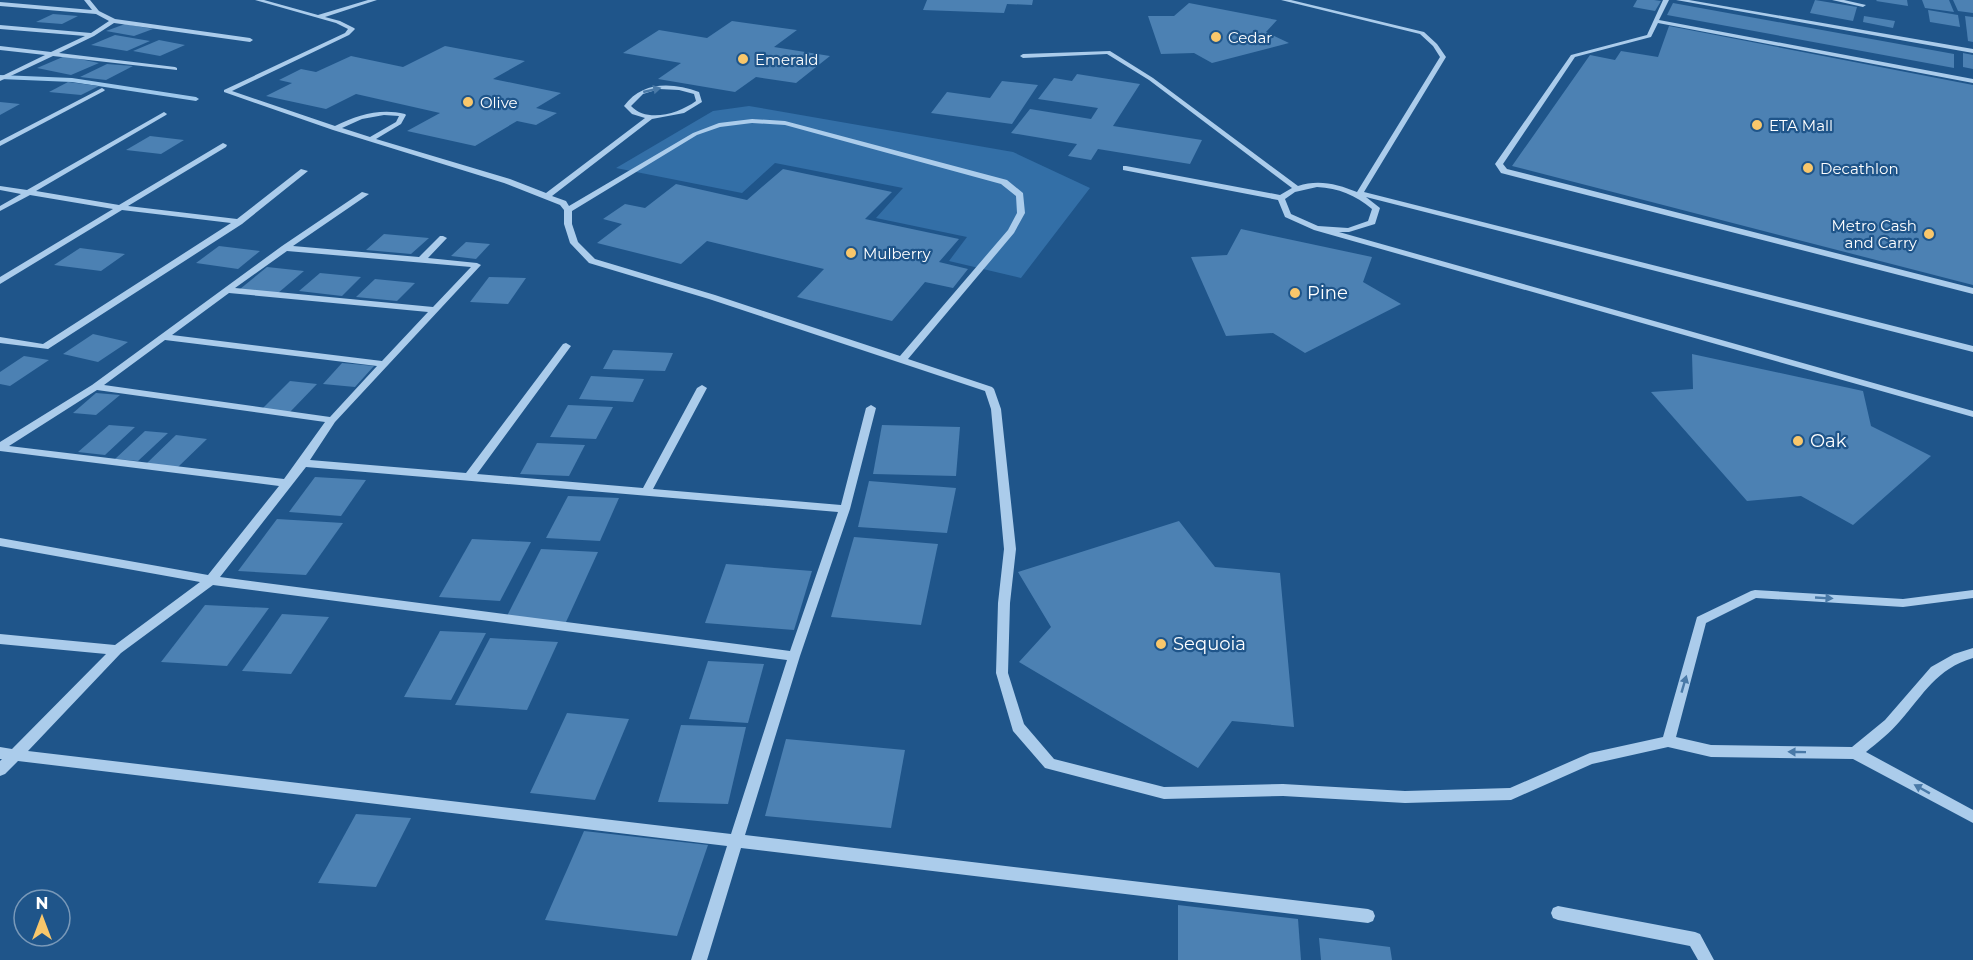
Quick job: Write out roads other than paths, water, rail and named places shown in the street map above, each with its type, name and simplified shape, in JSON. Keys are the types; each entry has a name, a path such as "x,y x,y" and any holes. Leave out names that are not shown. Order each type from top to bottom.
{"street":[{"path":"0,4 8,0"},
{"path":"87,0 97,12 113,21 250,40"},
{"path":"258,0 352,29 347,34 226,91 335,129 507,181 563,203 568,210 568,224 574,243 592,261 903,359 989,389 996,409 1010,549 1004,603 1002,673 1018,727 1050,764 1164,793 1283,790 1406,797 1511,795 1590,759 1668,741 1711,751 1855,753 1973,817"},
{"path":"316,17 374,0"},
{"path":"1284,0 1422,33 1443,57 1360,193"},
{"path":"1666,0 1649,36 1573,56 1499,165 1504,171 1973,291"},
{"path":"1679,0 1973,51"},
{"path":"1835,0 1863,5"},
{"path":"0,4 97,12"},
{"path":"0,80 92,35 113,21"},
{"path":"1656,21 1973,81"},
{"path":"0,27 92,35"},
{"path":"0,48 175,69"},
{"path":"1023,56 1108,52 1151,79 1295,187"},
{"path":"547,196 650,117 671,116 689,110 699,102 697,93 685,88 666,87 647,90 632,97 627,106 634,113 650,117"},
{"path":"0,144 102,90"},
{"path":"335,129 372,112 403,115 399,123 370,140"},
{"path":"0,209 164,114"},
{"path":"568,210 695,134 719,125 752,121 785,123 1004,182 1020,195 1021,213 1016,222 903,359"},
{"path":"0,281 124,208 224,144"},
{"path":"1126,168 1281,198 1295,187 1327,184 1973,349"},
{"path":"0,340 45,347 238,222 304,171"},
{"path":"0,188 124,208 238,222"},
{"path":"1317,228 1349,230 1372,222 1376,208 1360,193"},
{"path":"0,448 95,387 285,248 365,194"},
{"path":"1281,198 1288,215 1317,228 1973,414"},
{"path":"421,260 443,238"},
{"path":"0,770 7,754 117,650 210,580 303,463 332,420 477,265 285,248"},
{"path":"227,290 435,310"},
{"path":"164,337 383,364"},
{"path":"469,477 566,346"},
{"path":"95,387 332,420"},
{"path":"646,492 702,388"},
{"path":"699,960 794,656 845,509 871,408"},
{"path":"0,448 285,483"},
{"path":"303,463 845,509"},
{"path":"0,542 210,580 794,656"},
{"path":"1668,741 1701,621 1755,594 1903,603 1973,594"},
{"path":"0,639 117,650"},
{"path":"1855,753 1894,720 1927,676 1964,655 1973,653"},
{"path":"7,754 1368,916"},
{"path":"1558,913 1695,939 1706,960"}],"waterway":[{"path":"0,77 72,80 196,99"}],"place":[{"name":"Cedar","path":"1216,37"},
{"name":"Emerald","path":"743,59"},
{"name":"Olive","path":"468,102"},
{"name":"ETA Mall","path":"1757,125"},
{"name":"Decathlon","path":"1808,168"},
{"name":"Metro Cash and Carry","path":"1929,234"},
{"name":"Mulberry","path":"851,253"},
{"name":"Pine","path":"1295,293"},
{"name":"Oak","path":"1798,441"},
{"name":"Sequoia","path":"1161,644"}]}
